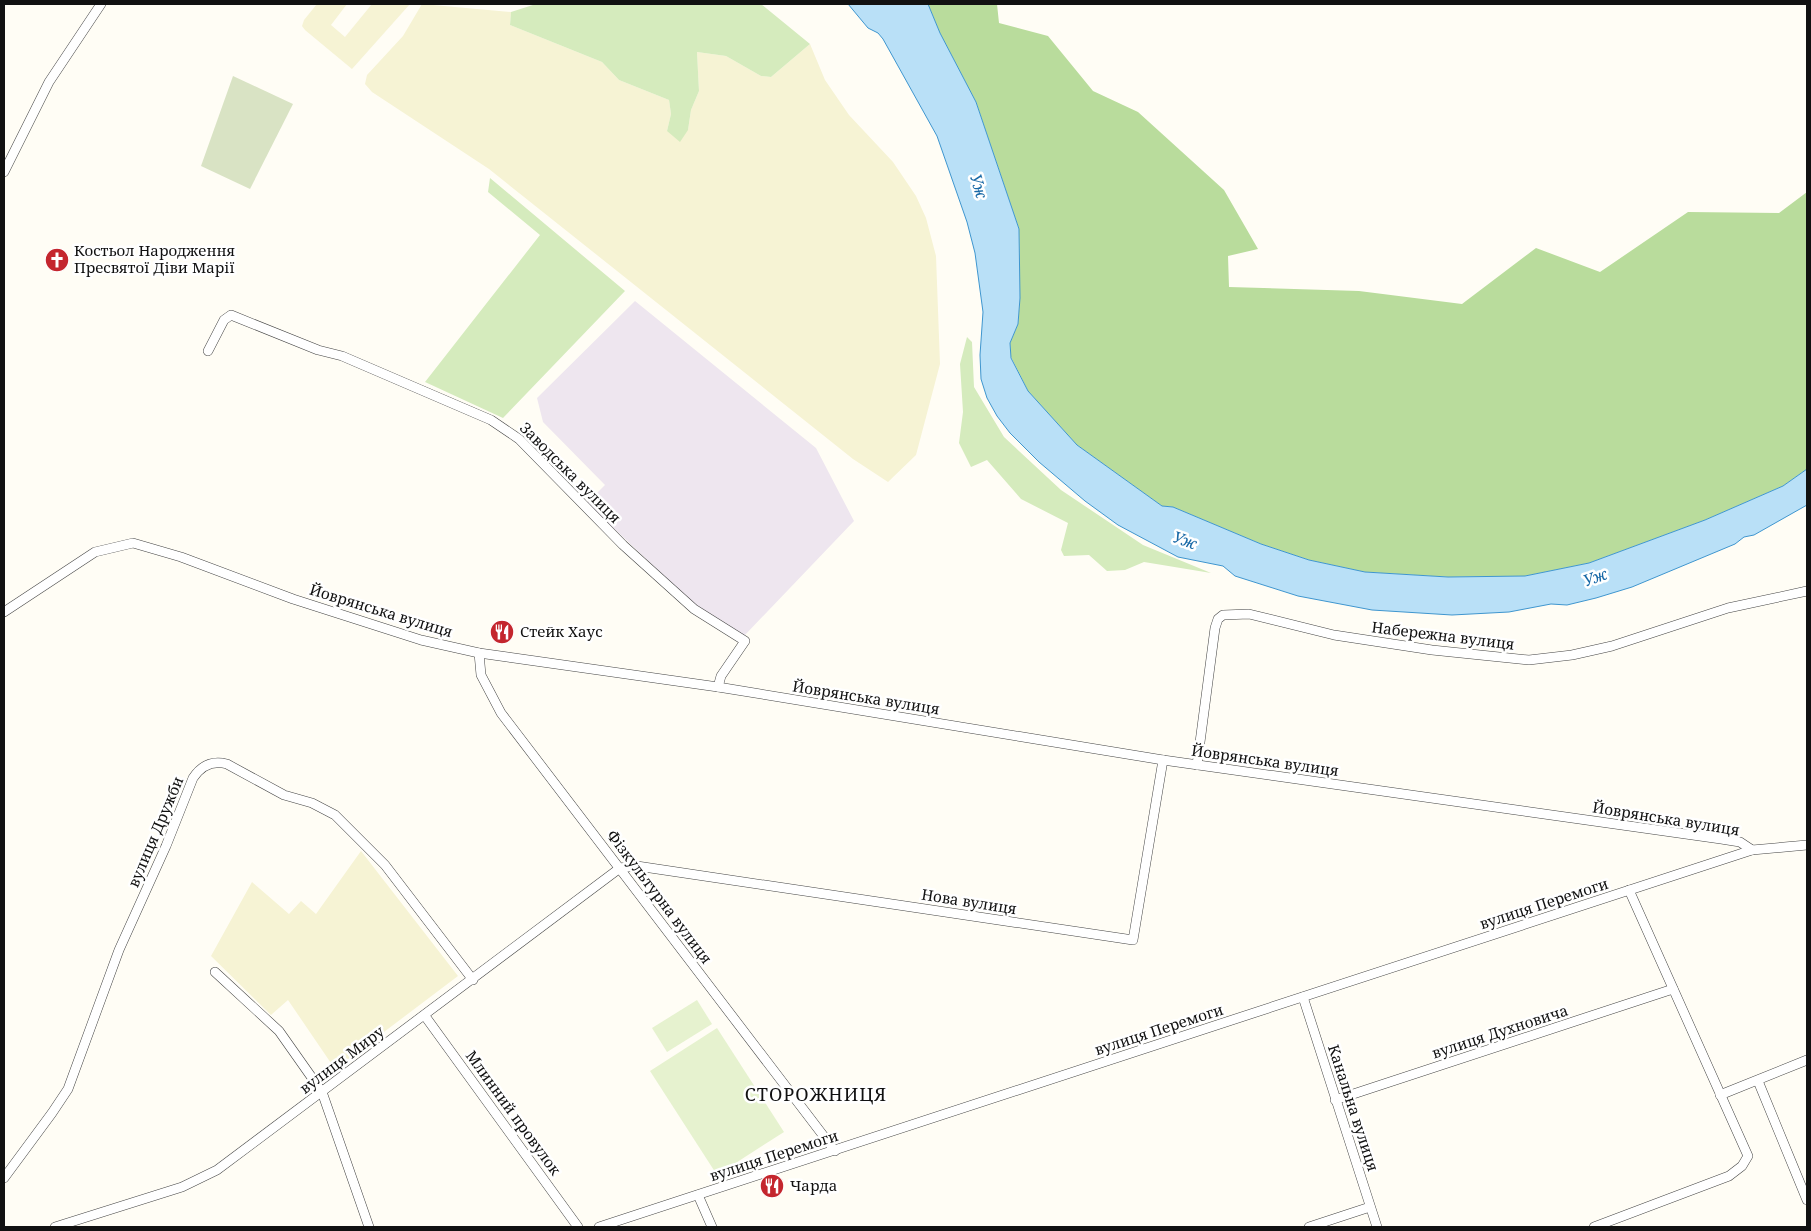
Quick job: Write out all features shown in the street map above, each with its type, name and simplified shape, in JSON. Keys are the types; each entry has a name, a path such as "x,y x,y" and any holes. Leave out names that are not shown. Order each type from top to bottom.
{"street":[{"path":"4,172 49,82 101,4"},
{"name":"Заводська вулиця","path":"208,351 224,320 231,315 318,350 342,356 491,420 507,430 540,460 623,545 694,609 745,641 720,676 718,687"},
{"name":"Йоврянська вулиця","path":"4,612 95,552 133,543 180,557 293,599 421,640 479,653 718,687 1163,760 1721,839 1740,842 1752,850"},
{"name":"Набережна вулиця","path":"1197,765 1215,628 1218,619 1223,615 1249,614 1334,635 1440,651 1529,660 1572,655 1612,646 1728,608 1807,591"},
{"name":"Фізкультурна вулиця","path":"479,653 481,675 501,713 835,1151"},
{"name":"Нова вулиця","path":"620,868 637,866 1133,940 1163,760"},
{"name":"вулиця Дружби","path":"4,1178 68,1089 119,950 166,846 193,778 199,770 208,764 217,762 226,764 284,795 312,803 336,815 385,865 473,980"},
{"name":"вулиця Перемоги","path":"599,1227 1752,850 1807,845"},
{"name":"вулиця Миру","path":"55,1227 182,1187 217,1170 620,868"},
{"name":"вулиця Перемоги","path":"1594,1227 1730,1176 1742,1166 1748,1156 1629,890"},
{"path":"215,972 279,1031 322,1092 369,1227"},
{"name":"вулиця Духновича","path":"1335,1100 1673,990"},
{"name":"Канальна вулиця","path":"1303,997 1377,1227"},
{"name":"Млинний провулок","path":"425,1016 578,1227"},
{"path":"1720,1095 1807,1060"},
{"path":"1758,1081 1807,1200"},
{"name":"вулиця Перемоги","path":"698,1195 712,1227"},
{"path":"1309,1227 1370,1207"}],"shaded area":[{"path":"317,4 347,4 331,25 345,37 372,4 410,4 352,69 302,26 304,20"},
{"path":"422,4 511,12 510,25 602,62 619,80 669,100 671,114 667,131 688,130 691,110 699,91 697,52 726,56 761,76 771,77 810,44 825,80 849,115 893,162 916,196 926,218 936,256 940,364 916,455 888,482 853,459 489,169 372,92 365,84 367,75 403,36"},
{"path":"635,301 816,448 854,521 744,636 698,608 587,503 605,485 543,422 537,398"},
{"path":"361,851 458,976 335,1069 288,1000 271,1015 211,956 252,882 289,914 301,901 316,914"}],"green space":[{"path":"536,4 761,4 810,44 771,77 761,76 726,56 697,52 699,91 691,110 688,130 680,142 667,131 671,114 669,100 619,80 602,62 510,25 511,12"},
{"path":"928,4 997,4 999,23 1048,36 1093,91 1138,112 1224,190 1258,249 1228,256 1229,287 1359,291 1462,304 1536,248 1600,272 1688,212 1779,213 1807,192 1807,469 1783,486 1705,520 1589,563 1525,576 1448,577 1365,572 1309,560 1261,544 1173,507 1162,506 1077,445 1028,391 1011,357 1010,343 1018,324 1020,298 1019,229 976,102 940,33"},
{"path":"233,76 293,104 250,189 201,166"},
{"path":"490,178 625,291 503,418 425,382 540,235 488,192"},
{"path":"967,337 972,342 974,387 1004,437 1061,490 1143,545 1211,573 1144,562 1125,570 1107,571 1089,555 1064,556 1061,550 1068,523 1021,499 987,460 971,467 959,443 963,412 960,364"},
{"path":"697,1000 712,1024 667,1052 652,1028"},
{"path":"717,1028 784,1132 717,1175 650,1071"}],"water":[{"name":"Уж","path":"848,4 928,4 940,33 976,102 1019,229 1020,298 1018,324 1010,343 1011,358 1028,391 1077,445 1162,506 1173,507 1261,544 1309,560 1365,572 1448,577 1525,576 1589,563 1705,520 1783,486 1807,469 1807,505 1754,535 1744,537 1735,544 1632,587 1567,605 1551,604 1509,612 1452,615 1372,610 1298,596 1235,576 1223,566 1178,557 1118,525 1085,501 1039,462 1010,433 997,416 987,398 981,379 980,355 983,312 975,253 967,222 937,136 883,39 878,33 868,28"}],"place":[{"name":"Костьол Народження Пресвятої Діви Марії","path":"57,260"},
{"name":"Стейк Хаус","path":"502,632"},
{"name":"Чарда","path":"772,1186"}],"district":[{"name":"СТОРОЖНИЦЯ","path":"816,1095"}]}
